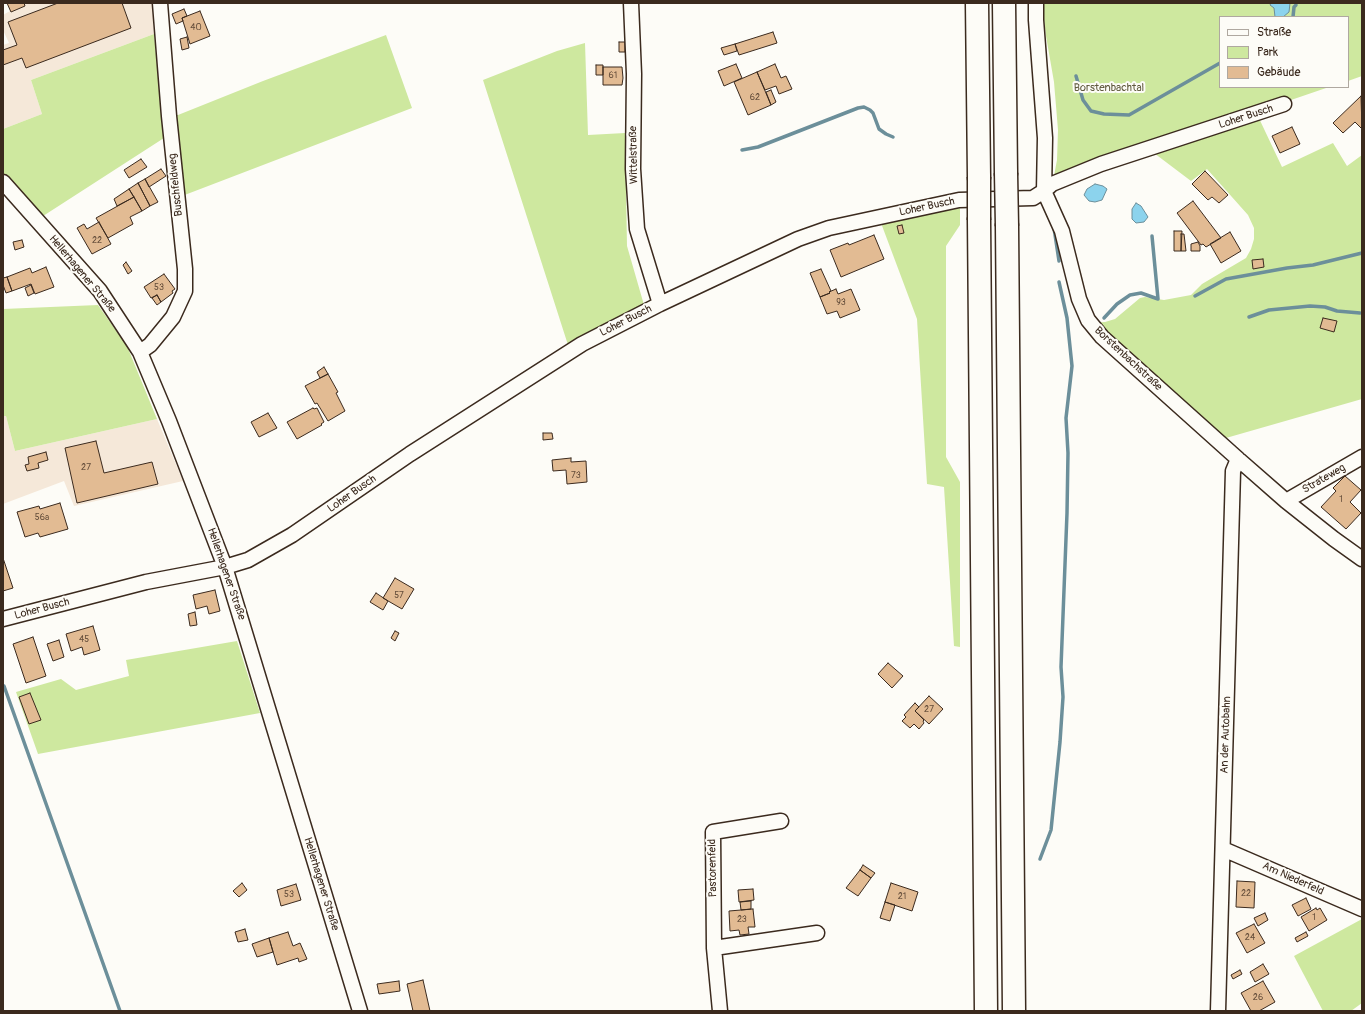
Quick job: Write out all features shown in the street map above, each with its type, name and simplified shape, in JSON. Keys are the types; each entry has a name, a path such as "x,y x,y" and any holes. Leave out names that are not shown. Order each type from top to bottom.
{"highway":[{"path":"977,3 986,1011"},
{"path":"1004,3 1014,1011"}],"street":[{"name":"Buschfeldweg","path":"140,352 150,345 173,317 185,291 185,269 169,116 160,3"},
{"name":"Wittelstraße","path":"632,3 634,74 633,169 638,229 660,304"},
{"name":"Borstenbachstraße","path":"1036,3 1045,138 1044,191 1062,231 1079,299 1088,320 1102,337 1286,501 1362,559"},
{"name":"Loher Busch","path":"3,619 146,582 225,567 248,560 292,535 410,454 582,344 660,304 798,238 830,228 959,200 1033,198 1052,184 1101,164 1284,104"},
{"name":"Hellerhagener Straße","path":"3,182 100,291 140,352 169,421 225,567 360,1011"},
{"name":"Strateweg","path":"1286,501 1362,457"},
{"name":"An der Autobahn","path":"1218,1011 1233,471 1238,459"},
{"name":"Pastorenfeld","path":"720,1011 714,948 713,832 781,821"},
{"name":"Am Niederfeld","path":"1223,849 1362,910"},
{"path":"714,948 817,933"}],"shaded area":[{"path":"6,3 152,3 154,34 31,80 42,114 3,129 3,45 9,43 3,30 3,15 10,11"},
{"path":"3,416 6,416 15,451 157,419 183,481 74,506 64,481 3,504"}],"green space":[{"name":"Borstenbachtal","path":"1042,3 1362,3 1362,76 1349,81 1349,16 1219,16 1219,88 1326,88 1256,112 1282,167 1333,143 1347,166 1362,155 1362,399 1226,438 1219,448 1092,323 1105,322 1115,319 1140,298 1145,297 1164,300 1191,295 1202,284 1246,258 1254,239 1254,228 1248,215 1207,169 1191,181 1146,147 1054,176 1057,160 1058,130 1054,82"},
{"path":"154,34 164,138 40,218 3,177 3,129 42,114 31,80"},
{"path":"386,35 412,108 182,196 173,117 263,81"},
{"path":"585,43 588,135 625,133 627,246 644,305 606,323 568,345 483,80 557,51"},
{"path":"960,208 960,225 946,246 946,457 960,482 960,647 954,646 944,487 927,484 917,319 881,223"},
{"path":"98,305 127,346 157,419 15,451 6,416 3,416 3,309"},
{"path":"237,641 260,713 38,754 16,692 61,679 76,690 129,676 126,660"},
{"path":"1362,919 1362,1003 1351,1011 1323,1011 1294,956"}],"water":[{"path":"1271,3 1290,3 1289,12 1284,16 1275,16 1274,8 1270,5"},
{"path":"1095,184 1103,186 1107,189 1102,200 1095,202 1089,201 1084,195 1087,189"},
{"path":"1136,203 1141,206 1148,217 1144,222 1136,223 1132,219 1132,209"}],"building":[{"path":"7,3 24,3 25,6 11,12"},
{"path":"58,3 122,3 131,28 26,68 22,58 3,65 3,50 17,45 8,22"},
{"path":"184,9 187,16 182,18 183,21 176,24 172,14"},
{"path":"200,11 210,36 190,44 182,18"},
{"path":"773,32 777,43 739,55 735,44"},
{"path":"187,37 189,48 182,50 180,39"},
{"path":"619,42 625,42 625,52 619,52"},
{"path":"735,44 737,51 724,55 721,48"},
{"path":"736,64 742,78 724,86 718,71"},
{"path":"775,64 781,78 786,76 792,89 779,94 776,86 765,90 757,72"},
{"path":"596,65 603,65 603,75 596,75"},
{"path":"603,67 622,67 622,85 603,85"},
{"path":"757,72 771,105 748,115 734,82"},
{"path":"771,90 776,102 771,105 766,92"},
{"path":"1361,96 1362,129 1355,122 1343,133 1333,123"},
{"path":"1292,127 1300,144 1280,153 1272,136"},
{"path":"141,159 147,167 129,178 124,170"},
{"path":"161,169 166,176 149,187 145,179"},
{"path":"1205,171 1228,195 1219,203 1212,197 1208,200 1192,184"},
{"path":"145,179 158,202 150,206 138,183"},
{"path":"138,183 150,206 142,211 129,189"},
{"path":"129,189 134,197 117,206 114,199"},
{"path":"134,197 142,211 130,217 133,224 108,238 96,218"},
{"path":"1193,201 1221,238 1206,247 1203,244 1201,245 1177,213"},
{"path":"99,222 111,244 92,254 77,228 84,224 87,229"},
{"path":"902,225 904,233 899,234 897,226"},
{"path":"1174,231 1182,231 1181,251 1174,251"},
{"path":"1230,232 1241,251 1221,263 1210,244"},
{"path":"1181,234 1184,234 1186,251 1181,251"},
{"path":"874,235 884,259 841,277 830,250 848,243 849,245"},
{"path":"22,240 24,247 15,250 13,242"},
{"path":"1198,242 1200,251 1191,251 1191,244"},
{"path":"1263,259 1264,267 1253,269 1252,260"},
{"path":"126,262 132,271 128,274 123,265"},
{"path":"46,267 54,287 35,294 31,284 12,291 7,277 30,268 32,273"},
{"path":"821,269 831,291 829,292 830,293 820,297 810,273"},
{"path":"164,274 175,289 172,291 173,293 161,302 157,295 151,298 144,287"},
{"path":"7,277 12,291 6,293 3,285 3,278"},
{"path":"31,285 34,293 28,296 25,288"},
{"path":"836,289 838,294 851,289 860,310 840,318 837,311 827,314 820,297"},
{"path":"157,295 161,302 157,305 152,298"},
{"path":"1323,318 1337,321 1334,332 1320,328"},
{"path":"324,367 328,374 320,378 317,372"},
{"path":"328,374 338,392 336,393 345,411 328,421 317,403 315,404 305,386"},
{"path":"313,408 317,408 324,422 321,424 322,425 297,439 287,422"},
{"path":"268,413 277,428 259,437 251,422"},
{"path":"543,433 552,433 553,439 543,440"},
{"path":"96,441 104,473 152,462 158,484 77,503 65,448"},
{"path":"46,452 48,460 38,463 39,468 27,471 25,465 29,464 28,457"},
{"path":"571,458 571,462 586,461 587,482 567,484 566,470 553,471 552,460"},
{"path":"1345,476 1361,490 1350,502 1361,513 1346,529 1321,507 1336,491 1333,488"},
{"path":"60,503 68,529 40,537 38,533 25,537 17,512 39,506 40,509"},
{"path":"3,558 13,588 3,591"},
{"path":"395,578 414,589 402,609 383,598"},
{"path":"215,590 220,611 209,614 207,606 196,609 193,595"},
{"path":"376,593 388,601 383,610 370,602"},
{"path":"195,612 197,625 190,626 188,614"},
{"path":"93,626 100,650 84,655 82,647 71,651 66,634"},
{"path":"395,631 399,633 395,641 391,638"},
{"path":"33,637 46,676 26,683 13,644"},
{"path":"59,640 64,657 53,661 47,644"},
{"path":"888,663 903,676 892,688 878,674"},
{"path":"30,693 41,720 29,724 19,697"},
{"path":"929,696 943,709 929,724 915,711"},
{"path":"915,703 919,707 915,711 924,720 924,723 919,729 914,724 910,728 902,721 906,717 904,715"},
{"path":"863,865 875,873 871,878 860,870"},
{"path":"860,870 871,878 858,896 846,888"},
{"path":"1237,881 1255,882 1254,908 1236,907"},
{"path":"242,883 247,890 239,897 233,891"},
{"path":"891,883 918,892 912,911 885,902"},
{"path":"296,884 301,900 281,906 277,890"},
{"path":"753,889 754,900 739,902 738,890"},
{"path":"1306,898 1311,909 1298,916 1292,905"},
{"path":"751,901 751,909 741,910 740,902"},
{"path":"885,902 895,905 890,921 880,918"},
{"path":"1316,908 1317,910 1320,908 1327,920 1309,931 1301,917"},
{"path":"753,909 755,927 748,927 749,934 740,935 739,930 730,931 729,911"},
{"path":"1265,913 1268,920 1258,926 1254,918"},
{"path":"1254,924 1265,943 1247,953 1236,933"},
{"path":"245,929 248,940 238,942 235,932"},
{"path":"288,932 293,946 300,943 307,959 299,962 298,958 277,965 269,938"},
{"path":"1306,932 1308,936 1297,942 1295,938"},
{"path":"269,938 273,952 257,957 252,944"},
{"path":"1263,964 1269,974 1255,982 1250,972"},
{"path":"1240,970 1242,974 1233,979 1231,975"},
{"path":"423,980 430,1011 413,1011 407,984"},
{"path":"399,981 400,991 379,994 377,984"},
{"path":"1263,981 1275,1002 1259,1011 1251,1011 1241,993"}],"waterway":[{"path":"1293,16 1294,7 1296,5"},
{"path":"1076,76 1083,100 1091,111 1104,114 1129,115 1219,64"},
{"path":"742,150 758,147 864,107 873,113 879,129 893,137"},
{"path":"1054,228 1059,261"},
{"path":"1104,318 1117,304 1130,295 1141,293 1158,299 1152,236"},
{"path":"1195,296 1226,279 1313,265 1362,253"},
{"path":"1040,859 1051,830 1063,697 1061,667 1068,453 1066,418 1072,366 1067,318 1059,282"},
{"path":"1249,317 1269,310 1310,306 1325,307 1337,311 1360,313"},
{"path":"4,686 120,1011"}]}
